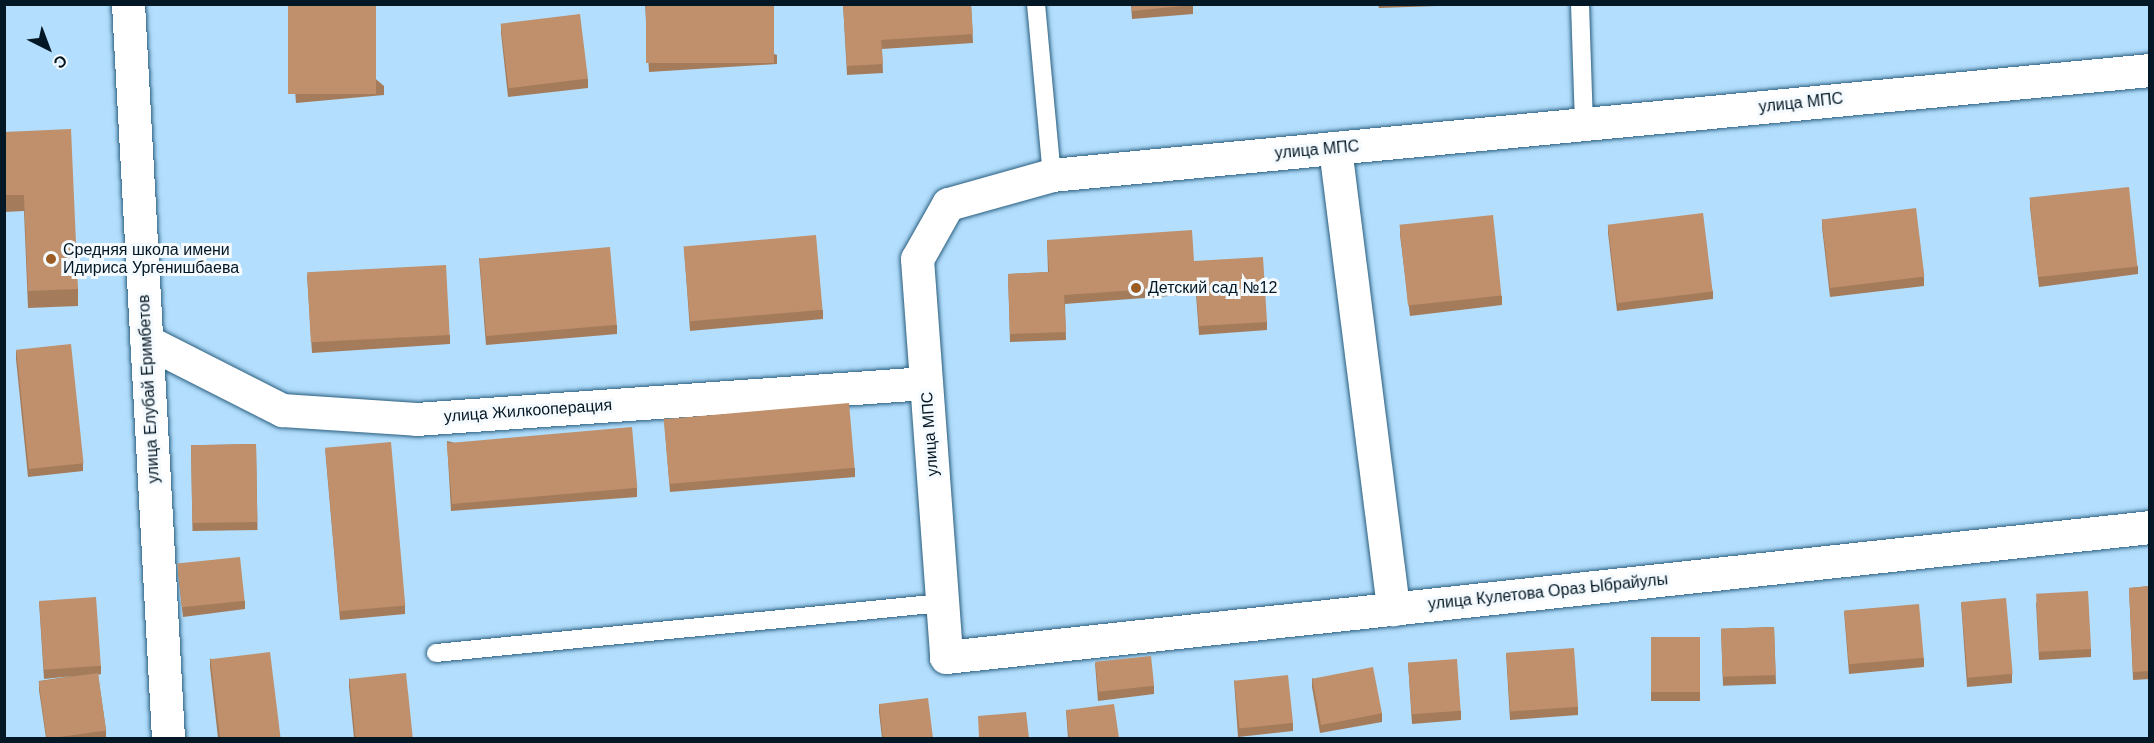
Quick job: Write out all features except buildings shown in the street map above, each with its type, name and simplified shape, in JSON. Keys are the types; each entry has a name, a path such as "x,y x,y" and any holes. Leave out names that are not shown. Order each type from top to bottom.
{"street":[{"name":"улица Елубай Еримбетов","path":"128,4 168,738"},
{"name":"улица МПС","path":"946,657 917,259 948,204 1052,176 2150,70"},
{"path":"1335,148 1393,609"},
{"name":"улица Жилкооперация","path":"146,341 282,410 416,419 926,383"},
{"name":"улица Кулетова Ораз Ыбрайулы","path":"946,657 2150,527"}],"lane":[{"path":"1036,4 1052,176"},
{"path":"1580,4 1584,124"},
{"path":"436,653 942,603"}],"place":[{"name":"Средняя школа имени Идириса Ургенишбаева","path":"51,259"},
{"name":"Детский сад №12","path":"1136,288"}]}
